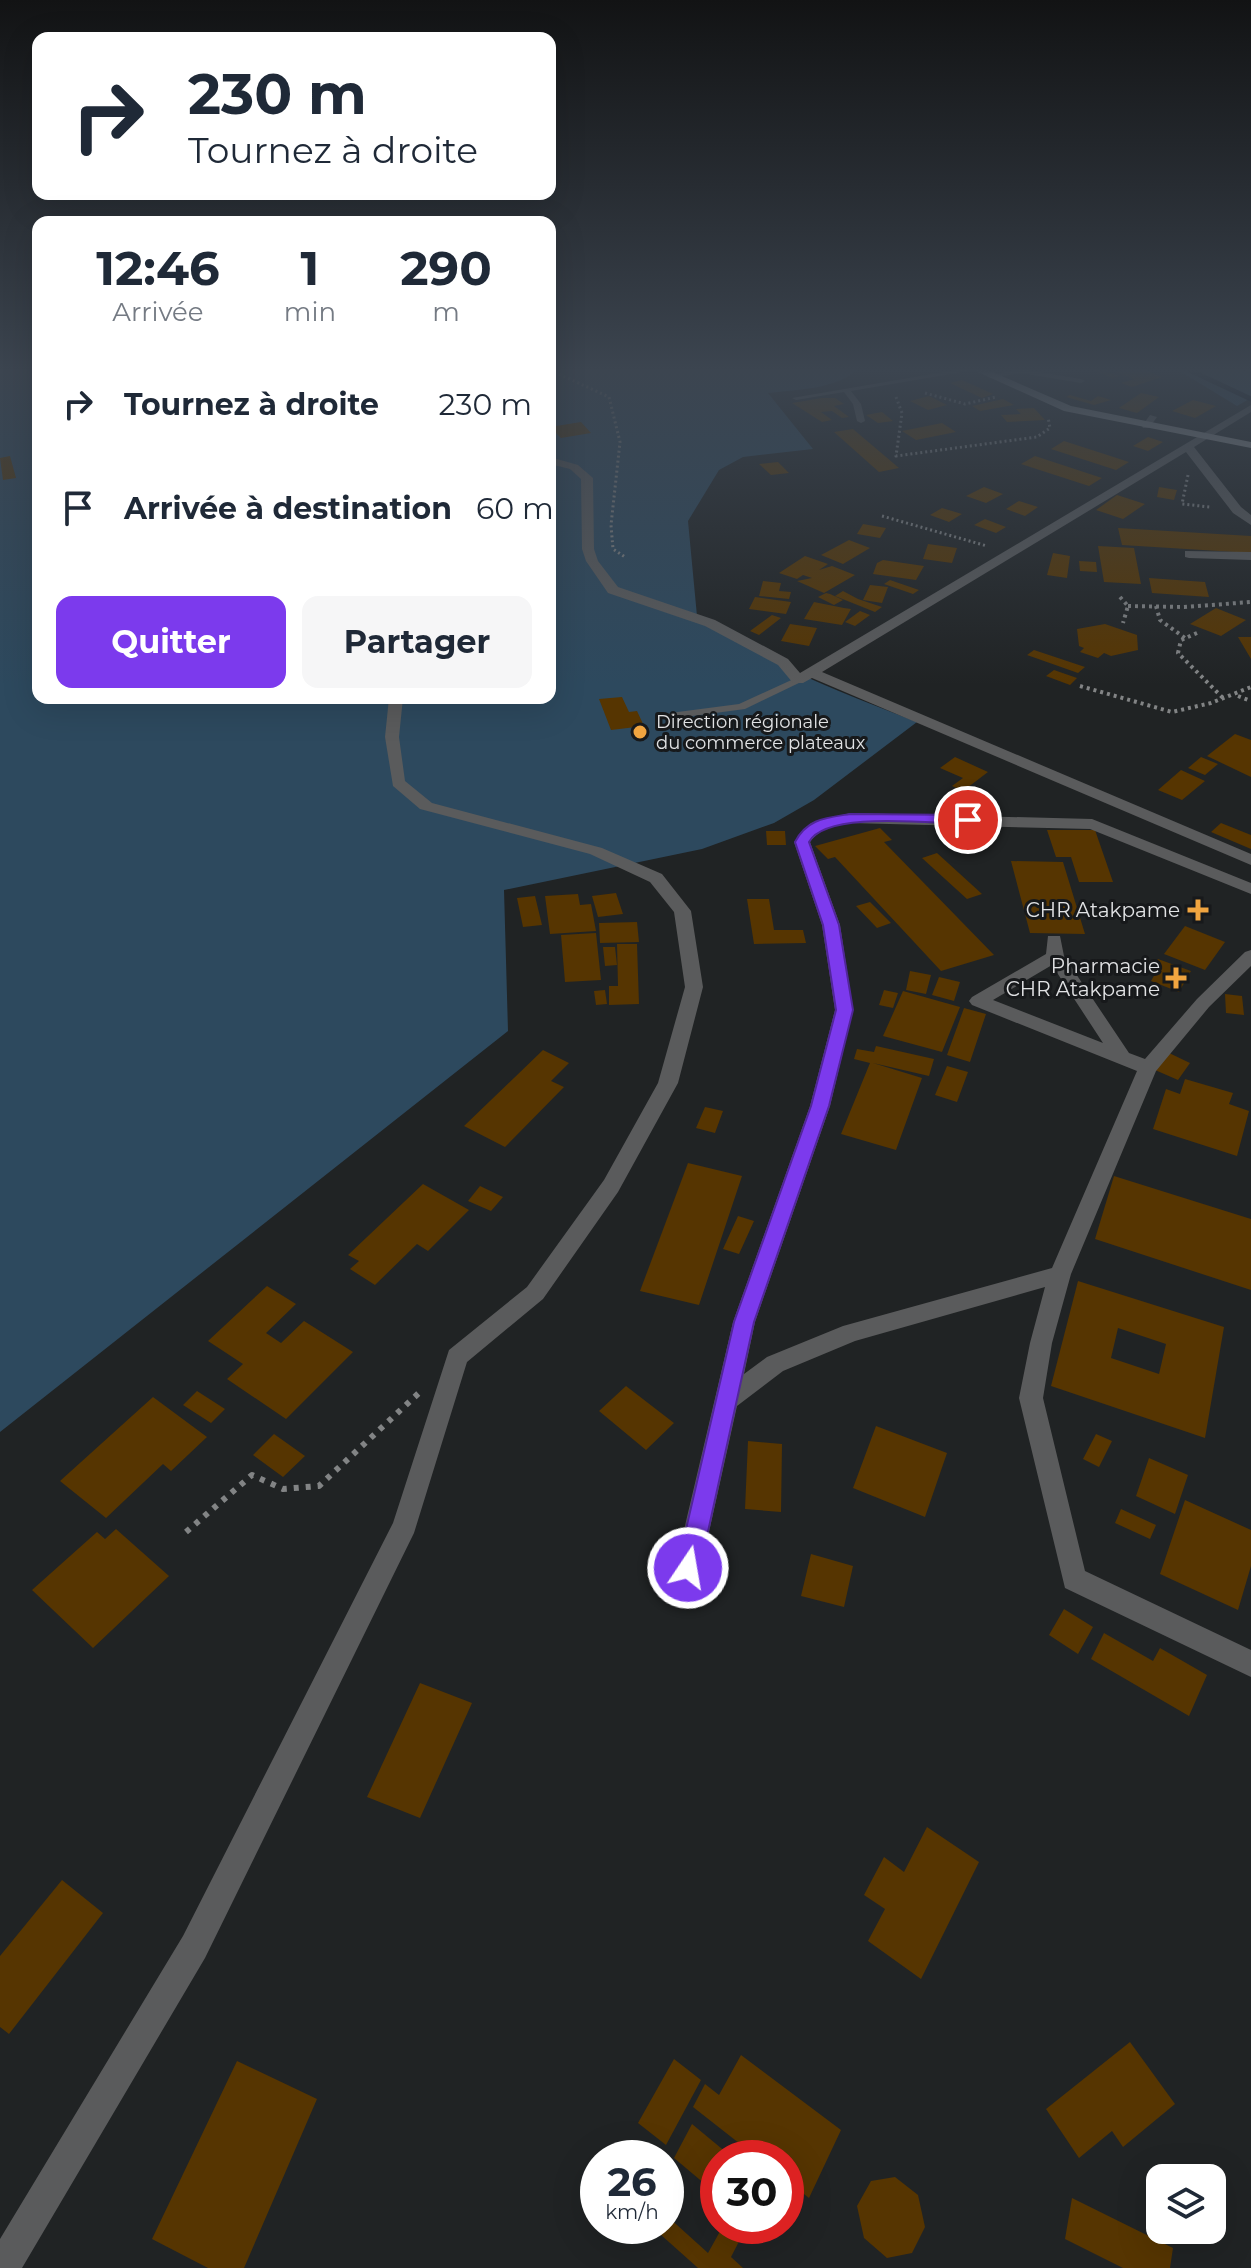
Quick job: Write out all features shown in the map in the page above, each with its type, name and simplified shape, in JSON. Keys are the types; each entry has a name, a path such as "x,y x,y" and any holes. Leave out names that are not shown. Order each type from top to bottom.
{"street":[{"path":"581,473 587,478 588,549 592,561 613,590 710,623 805,676 1251,860"},
{"path":"805,676 1141,473"},
{"path":"1208,473 1237,510 1251,521"},
{"path":"1189,554 1251,556"},
{"path":"2,2268 194,1947 405,1525 457,1357 535,1293 611,1186 668,1083 694,987 682,911 656,878 596,851 426,806 398,783 392,737 395,704"},
{"path":"688,1568 744,1322 820,1106 844,1010 831,925 802,842 809,830 824,822 850,818 1092,824 1251,889"},
{"path":"1121,1056 1054,948 978,1001 1148,1068"},
{"path":"1250,1660 1074,1579 1031,1398 1041,1343 1060,1274 1148,1068 1203,1003 1251,956"},
{"path":"724,1402 775,1364 851,1333 1060,1274"}],"lane":[{"path":"670,716 741,707 805,676"}],"path":[{"path":"617,473 611,525 613,549 625,557"},
{"path":"882,516 1007,552"},
{"path":"1120,597 1128,606 1251,602"},
{"path":"1123,623 1128,606"},
{"path":"1156,606 1160,620 1185,638"},
{"path":"1197,633 1185,638 1178,653 1224,699"},
{"path":"1080,686 1100,689 1160,713 1187,713 1237,696 1251,687"},
{"path":"1237,696 1251,701"},
{"path":"186,1532 252,1475 283,1489 319,1486 423,1389"}],"shaded area":[{"path":"0,473 32,473 32,704 556,704 556,473 717,473 688,521 697,616 776,663 917,722 814,800 774,823 702,849 504,890 508,1031 0,1432"}],"building":[{"path":"2,473 15,473 16,478 3,480"},
{"path":"1048,473 1086,473 1102,478 1089,486"},
{"path":"984,487 1003,494 986,503 966,496"},
{"path":"1159,487 1177,490 1174,500 1157,497"},
{"path":"1117,495 1145,504 1123,519 1096,510"},
{"path":"1019,501 1038,507 1025,516 1006,509"},
{"path":"942,508 962,514 949,522 930,515"},
{"path":"985,519 1006,527 996,533 974,525"},
{"path":"863,524 886,528 880,538 857,534"},
{"path":"1118,528 1251,536 1251,553 1122,545"},
{"path":"849,540 870,548 843,564 821,555"},
{"path":"928,544 957,548 952,563 923,559"},
{"path":"1098,546 1134,548 1141,584 1104,582"},
{"path":"1053,553 1070,556 1067,578 1047,575"},
{"path":"805,556 828,564 819,570 832,566 855,575 824,593 797,581 812,578 803,575 797,579 779,573"},
{"path":"883,560 924,566 916,580 873,574 877,563"},
{"path":"1079,561 1096,562 1097,572 1080,571"},
{"path":"1149,578 1205,582 1209,597 1152,593"},
{"path":"890,580 919,590 913,594 884,584"},
{"path":"763,581 781,583 779,591 791,592 789,599 759,596"},
{"path":"870,585 888,587 882,603 863,600"},
{"path":"843,591 882,607 875,612 835,596"},
{"path":"826,593 843,600 834,605 818,597"},
{"path":"755,597 791,602 786,614 749,609"},
{"path":"814,602 851,609 842,625 804,619"},
{"path":"1216,608 1246,620 1221,636 1190,624"},
{"path":"860,611 870,615 855,626 845,622"},
{"path":"772,615 781,618 759,635 750,631"},
{"path":"790,624 817,628 809,646 781,641"},
{"path":"1105,624 1137,635 1138,650 1111,656 1104,653 1098,658 1080,652 1084,648 1079,646 1077,629"},
{"path":"1238,637 1251,637 1251,659"},
{"path":"1034,650 1085,667 1078,673 1027,655"},
{"path":"1054,670 1077,678 1070,685 1046,676"},
{"path":"622,697 629,712 637,711 644,726 611,730 599,699"},
{"path":"1235,734 1251,740 1251,777 1207,756"},
{"path":"955,757 988,772 963,791 952,786 963,778 940,768"},
{"path":"1201,757 1218,764 1205,775 1188,768"},
{"path":"1181,770 1205,781 1182,800 1158,790"},
{"path":"1221,823 1251,835 1251,849 1211,832"},
{"path":"880,828 892,840 884,842 994,955 941,971 835,857 828,859 815,846"},
{"path":"1047,830 1095,830 1113,882 1079,882 1071,857 1056,857"},
{"path":"766,831 785,831 786,845 767,845"},
{"path":"937,853 982,894 967,899 922,858"},
{"path":"1011,861 1063,862 1085,934 1030,933"},
{"path":"616,893 623,914 598,917 592,896"},
{"path":"578,894 580,905 591,904 596,931 550,934 545,896"},
{"path":"535,896 542,925 523,927 517,898"},
{"path":"747,899 769,899 774,930 803,930 806,943 754,944"},
{"path":"870,902 891,923 877,928 856,906"},
{"path":"637,922 639,942 600,943 599,923"},
{"path":"1185,926 1225,942 1205,970 1164,954"},
{"path":"596,933 601,980 565,982 561,935"},
{"path":"617,944 637,944 639,1004 609,1005 609,986 618,986"},
{"path":"603,947 615,947 617,965 605,966"},
{"path":"1158,959 1191,971 1179,992 1151,981 1155,974 1141,969 1147,960 1155,963"},
{"path":"910,971 931,975 926,994 906,990"},
{"path":"939,977 960,982 954,1001 932,995"},
{"path":"605,990 607,1004 596,1005 594,991"},
{"path":"884,990 898,993 893,1008 879,1005"},
{"path":"903,991 960,1007 942,1052 883,1036"},
{"path":"1225,994 1242,996 1244,1015 1226,1013"},
{"path":"964,1008 986,1014 970,1062 947,1055"},
{"path":"876,1046 934,1059 929,1076 873,1063 922,1078 896,1150 841,1134 870,1063 854,1059 857,1049 874,1052"},
{"path":"543,1050 569,1063 551,1081 564,1087 505,1147 464,1126"},
{"path":"1167,1052 1190,1063 1178,1080 1155,1070"},
{"path":"947,1066 968,1072 957,1102 935,1095"},
{"path":"1185,1079 1233,1093 1229,1104 1249,1111 1237,1156 1153,1129 1166,1089 1180,1094"},
{"path":"705,1107 723,1111 715,1133 696,1128"},
{"path":"688,1163 742,1176 699,1305 640,1291"},
{"path":"1114,1176 1251,1219 1251,1290 1095,1239"},
{"path":"423,1184 469,1210 428,1251 417,1244 375,1285 350,1269 359,1261 348,1255"},
{"path":"480,1186 503,1197 491,1211 468,1201"},
{"path":"738,1216 754,1221 739,1254 723,1249"},
{"path":"1078,1281 1224,1327 1205,1438 1051,1386","holes":["1118,1328 1166,1344 1159,1374 1111,1358"]},
{"path":"267,1286 296,1304 266,1333 281,1343 304,1321 353,1352 286,1419 227,1379 243,1364 208,1341"},
{"path":"626,1386 674,1423 646,1450 599,1411"},
{"path":"197,1391 225,1409 211,1423 183,1405"},
{"path":"153,1397 207,1437 171,1471 163,1464 106,1518 60,1481"},
{"path":"876,1426 947,1453 925,1517 853,1488"},
{"path":"274,1434 305,1456 283,1477 253,1455"},
{"path":"1096,1434 1112,1441 1099,1467 1083,1459"},
{"path":"748,1441 782,1444 781,1512 745,1509"},
{"path":"1149,1458 1188,1475 1175,1514 1136,1496"},
{"path":"1185,1500 1251,1530 1251,1566 1238,1610 1160,1574"},
{"path":"1121,1509 1156,1525 1150,1539 1115,1523"},
{"path":"116,1529 169,1576 93,1648 32,1590 97,1532 105,1539"},
{"path":"811,1554 853,1566 844,1607 801,1596"},
{"path":"1064,1609 1093,1627 1078,1654 1049,1635"},
{"path":"1104,1633 1153,1661 1160,1648 1207,1675 1189,1716 1091,1659"},
{"path":"420,1683 472,1703 420,1818 367,1797"},
{"path":"927,1827 979,1862 921,1979 868,1941 885,1909 864,1895 884,1857 904,1872"},
{"path":"62,1880 103,1913 9,2034 0,2027 0,1956"},
{"path":"1130,2042 1175,2104 1123,2147 1112,2131 1079,2158 1046,2109"},
{"path":"741,2055 841,2130 809,2198 804,2194 804,2140 735,2140 693,2107 705,2084 719,2095"},
{"path":"674,2059 701,2080 669,2140 660,2140 638,2123"},
{"path":"237,2061 317,2099 244,2268 208,2268 152,2239"},
{"path":"692,2124 711,2140 700,2140 700,2180 684,2166 684,2140"},
{"path":"895,2177 918,2195 925,2227 912,2253 887,2258 864,2238 857,2206 871,2181"},
{"path":"1072,2198 1146,2235 1146,2244 1165,2244 1173,2248 1170,2268 1123,2268 1065,2239"},
{"path":"684,2231 708,2253 713,2244 738,2244 731,2257 743,2268 698,2268 671,2244 684,2244"}],"place":[{"name":"Direction régionale du commerce plateaux","path":"640,732"},
{"name":"CHR Atakpame","path":"1198,910"},
{"name":"Pharmacie CHR Atakpame","path":"1176,978"}],"route":[{"path":"688,1568 744,1322 820,1106 844,1010 831,925 802,842 809,830 824,822 850,818 968,820"}]}
